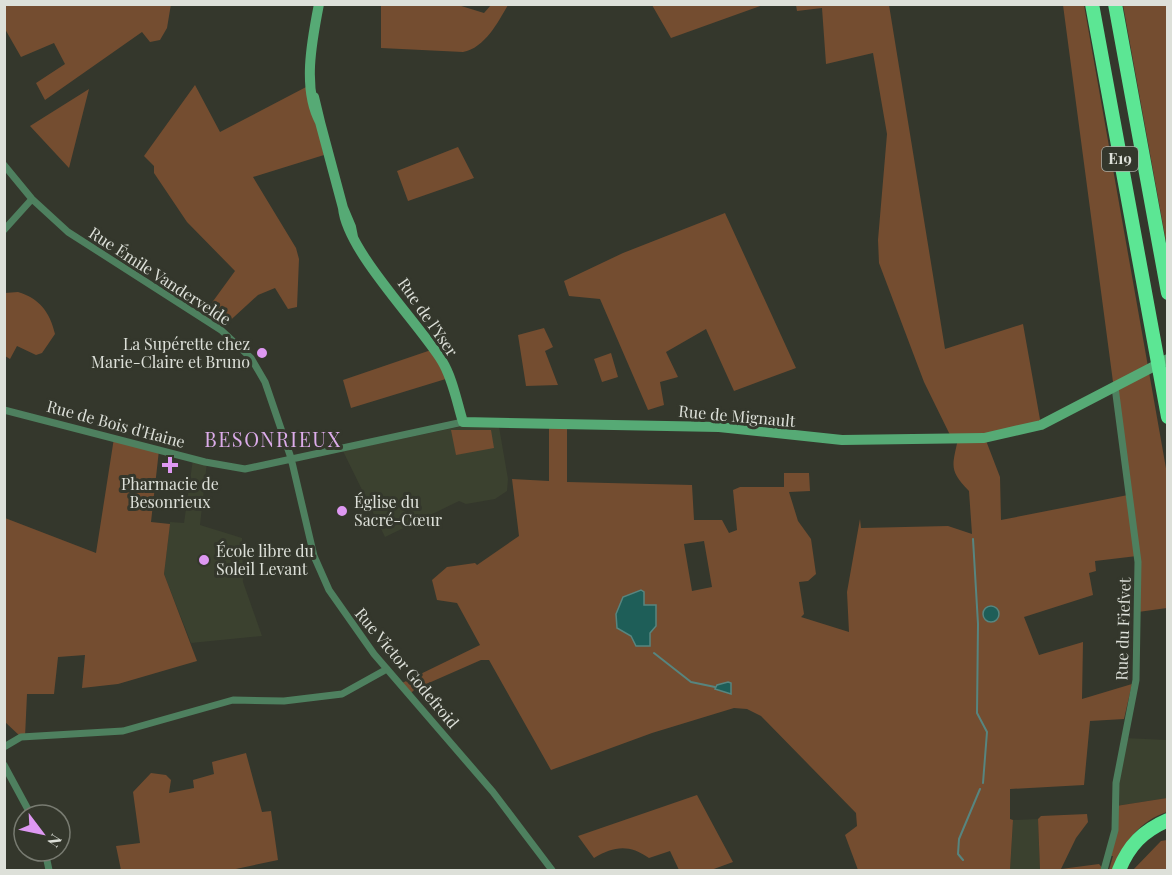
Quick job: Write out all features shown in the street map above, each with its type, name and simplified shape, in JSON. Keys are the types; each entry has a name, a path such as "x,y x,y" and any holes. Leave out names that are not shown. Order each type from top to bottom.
{"highway":[{"name":"E19","path":"1092,4 1167,417"},
{"name":"E19","path":"1115,4 1167,293"},
{"path":"1119,870 1135,840 1167,820"}],"street":[{"name":"Rue de l'Yser","path":"319,4 310,60 314,97 352,237 444,363 463,422"},
{"name":"Rue Émile Vandervelde","path":"4,165 32,199 77,239 221,330 241,347 255,364 265,382 291,458"},
{"path":"4,230 32,199"},
{"name":"Rue de Mignault","path":"291,458 463,422 719,427 842,440 970,439 1018,432 1041,425 1167,359"},
{"name":"Rue du Fiefvet","path":"1104,870 1115,830 1116,783 1136,680 1138,562 1119,385"},
{"name":"Rue de Bois d'Haine","path":"4,410 229,467 254,468 291,458"},
{"name":"Rue Victor Godefroid","path":"291,458 308,537 322,577 340,609 387,669 493,792 552,870"},
{"path":"4,747 21,737 123,731 233,700 284,700 342,694 387,669"},
{"path":"4,765 25,803"}],"shaded area":[{"path":"171,4 167,28 160,40 150,42 142,32 45,100 36,83 65,64 54,43 21,57 5,29 5,5"},
{"path":"381,5 458,5 484,13 491,5 508,5 484,40 471,50 463,52 381,48"},
{"path":"652,5 763,5 671,38"},
{"path":"796,5 889,5 945,349 1023,324 1041,425 985,438 1000,477 1001,520 1128,495 1063,5 1084,5 1167,474 1167,608 1138,612 1137,556 1095,561 1096,571 1089,573 1093,595 1024,617 1039,655 1083,642 1082,699 1132,684 1124,719 1090,721 1084,785 1010,789 1010,819 1013,820 1010,870 858,870 845,835 857,826 856,813 761,716 747,709 734,708 652,733 551,770 489,660 481,660 415,689 410,694 400,684 480,645 457,603 437,600 432,580 447,567 475,563 477,565 519,536 512,479 549,481 549,427 567,427 567,482 692,485 694,520 722,520 729,533 737,530 733,490 740,487 784,487 784,473 809,473 810,491 789,492 798,521 811,539 816,574 808,581 799,582 804,614 801,617 849,632 847,592 860,519 861,528 948,526 972,534 969,491 958,478 954,468 958,439 952,439 924,382 879,263 878,240 887,134 873,53 826,64 822,8 797,11","holes":["704,541 712,587 692,591 684,544"]},
{"path":"1123,5 1167,5 1167,247"},
{"path":"195,85 220,132 308,86 324,155 253,177 296,248 299,259 297,307 288,309 275,288 258,295 222,328 203,315 235,271 187,222 154,173 154,166 144,156"},
{"path":"89,89 69,168 30,126"},
{"path":"458,147 474,178 408,201 397,171"},
{"path":"725,213 796,368 734,391 706,329 666,352 678,377 660,382 664,405 648,410 600,299 569,296 564,281 623,253"},
{"path":"18,292 38,302 47,313 55,334 42,353 36,355 17,346 10,359 5,356 5,293"},
{"path":"544,328 553,347 545,351 558,385 526,386 518,335"},
{"path":"434,349 449,378 351,408 343,380"},
{"path":"611,353 618,377 602,382 594,359"},
{"path":"463,426 499,427 508,479 507,491 495,499 466,504 459,501 385,537 343,451"},
{"path":"451,430 491,430 494,448 456,455"},
{"path":"114,438 159,450 151,522 170,524 164,574 197,661 118,684 82,688 85,655 58,657 54,694 27,694 25,737 21,737 5,722 5,518 96,553"},
{"name":"École libre du Soleil Levant","path":"193,459 207,462 200,525 242,538 243,582 262,636 191,643 164,574 170,522 184,523"},
{"path":"1124,738 1167,740 1167,798 1116,806"},
{"path":"246,753 262,812 271,811 278,860 231,870 121,870 116,846 140,843 133,792 151,773 166,775 171,780 169,793 194,788 193,780 214,774 212,762"},
{"path":"697,795 733,862 711,870 679,870 670,851 649,858 635,850 622,848 608,851 594,858 578,836"},
{"path":"1167,798 1167,812 1149,821 1134,834 1122,851 1115,870 1109,870 1113,856 1108,856 1116,806"},
{"path":"1087,814 1088,822 1076,838 1061,869 1099,864 1104,870 1040,870 1038,819 1041,816"},
{"path":"1038,819 1040,870 1010,870 1013,820"},
{"path":"1167,840 1167,870 1133,870 1161,841"}],"water":[{"path":"641,590 644,592 644,605 656,605 656,626 650,633 650,646 636,646 631,636 617,628 616,614 623,597"},
{"path":"991,606 999,614 991,622 983,614"},
{"path":"731,683 731,694 715,689 717,685"}],"waterway":[{"path":"973,539 978,624 977,713 987,732 983,783"},
{"path":"654,653 691,682 715,687"},
{"path":"963,860 958,854 959,839 980,789"}],"place":[{"name":"La Supérette chez Marie-Claire et Bruno","path":"262,353"},
{"name":"Pharmacie de Besonrieux","path":"170,465"},
{"name":"Église du Sacré-Cœur","path":"342,511"},
{"name":"École libre du Soleil Levant","path":"204,560"}],"district":[{"name":"BESONRIEUX","path":"273,440"}]}
